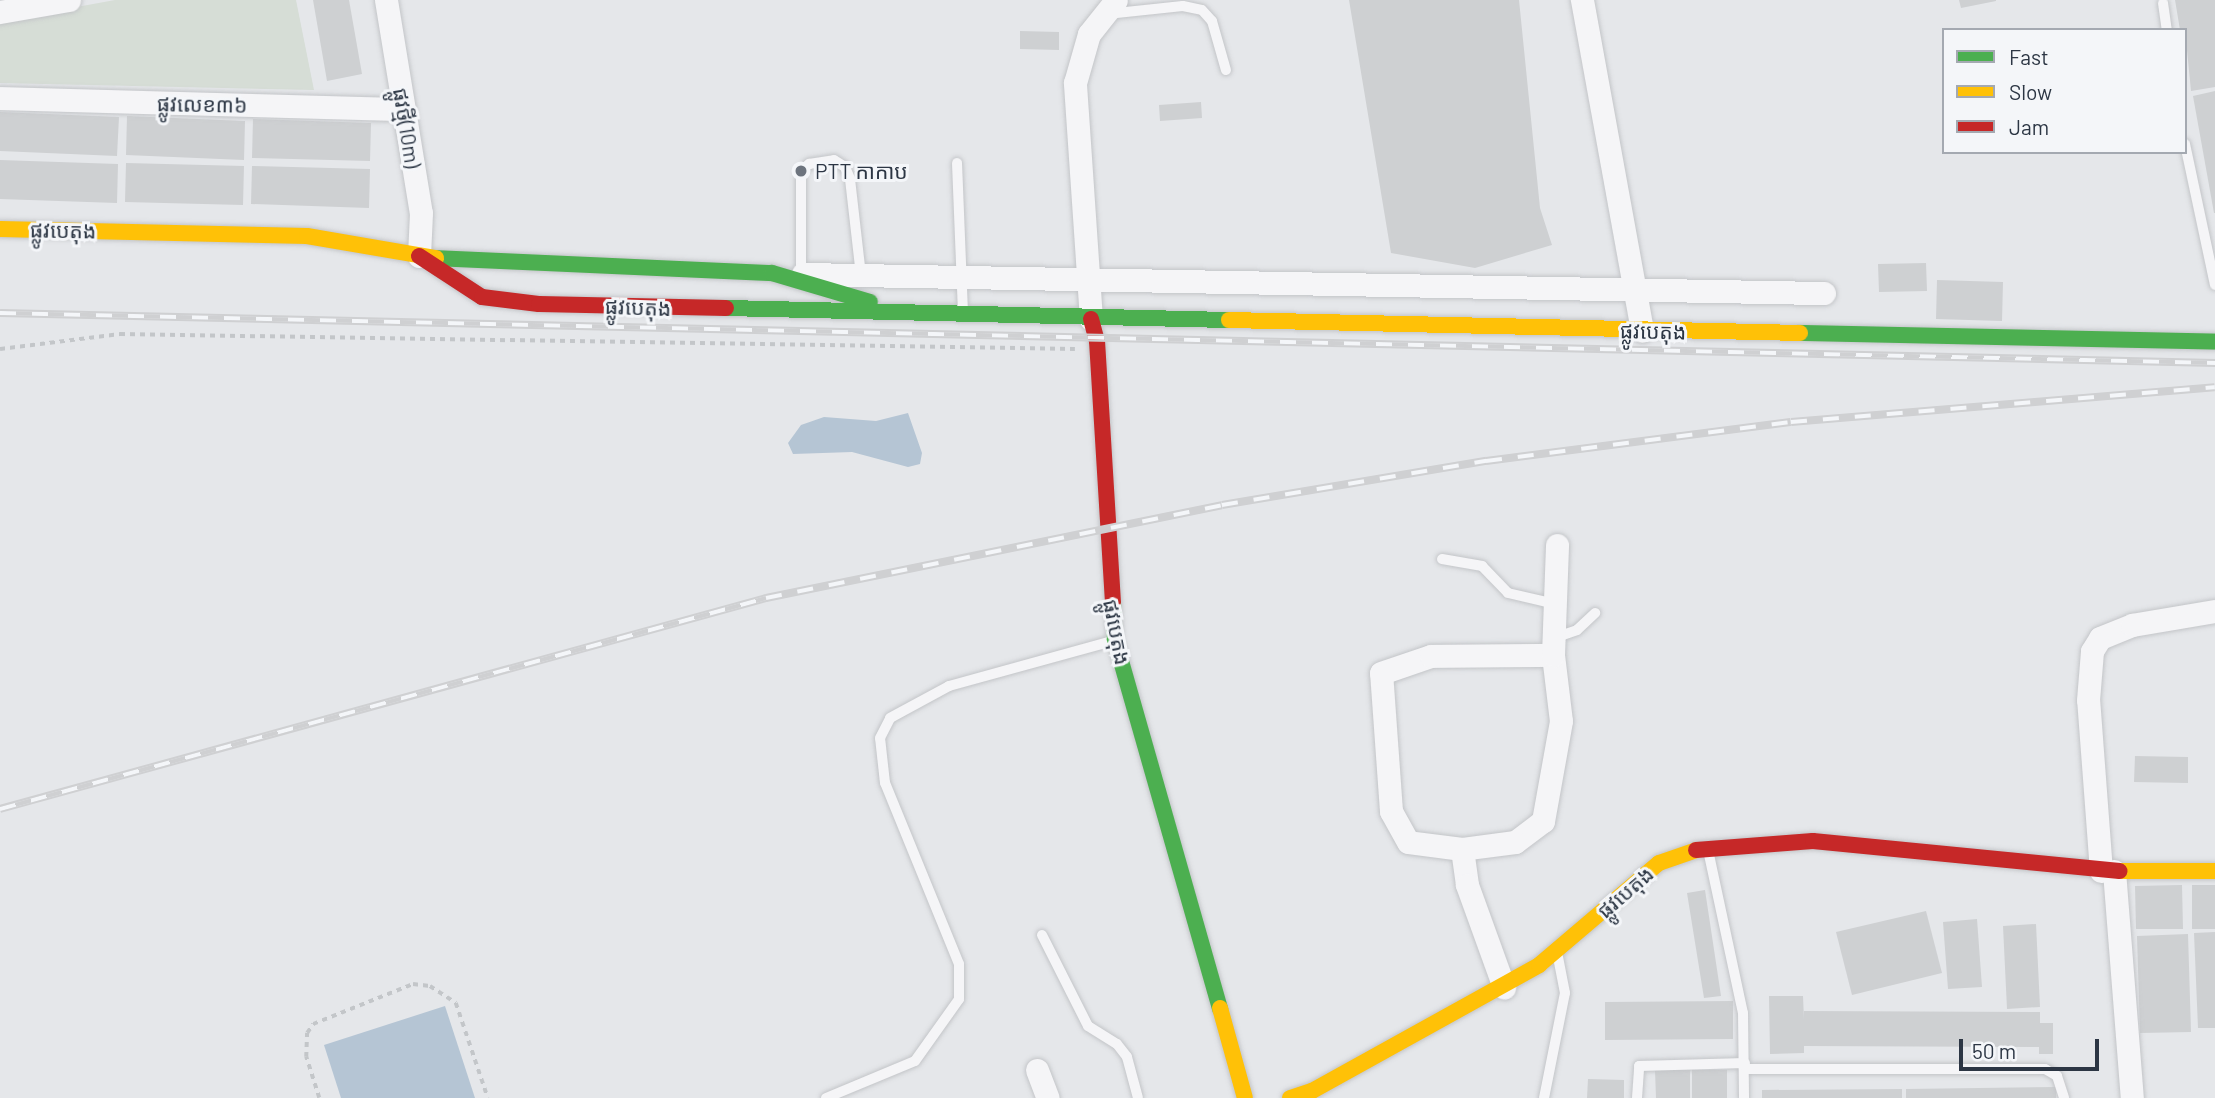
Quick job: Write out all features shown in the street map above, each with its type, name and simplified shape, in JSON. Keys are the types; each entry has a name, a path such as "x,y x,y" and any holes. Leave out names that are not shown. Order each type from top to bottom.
{"main road":[{"name":"ផ្លូវបេតុង","path":"0,229 307,236 348,240 419,256 772,273"},
{"name":"ផ្លូវបេតុង","path":"419,256 482,297 506,302 802,312 862,307 912,315 963,317 2215,342"},
{"name":"ផ្លូវបេតុង","path":"801,278 862,307"},
{"name":"ផ្លូវបេតុង","path":"1091,318 1097,349 1115,640 1245,1098"},
{"name":"ផ្លូវបេតុង","path":"1290,1098 1312,1091 1504,987 1557,951 1659,863 1707,847 1813,841 2107,872 2215,871"}],"street":[{"path":"0,12 69,0"},
{"name":"ផ្លូវថ្មី(10m)","path":"386,0 421,214 419,256"},
{"path":"1582,0 1642,331"},
{"name":"ផ្លូវបេតុង","path":"1091,318 1075,83 1082,50 1110,7"},
{"name":"ផ្លូវលេខ៣៦","path":"0,98 404,109"},
{"path":"772,273 801,278 861,275 1824,293"},
{"path":"1553,646 1431,656 1381,673 1391,811 1408,842 1462,849 1515,842 1543,821 1561,721 1553,646 1557,545"},
{"path":"2132,1098 2088,700 2092,651 2100,638 2132,625 2215,611"},
{"path":"1462,849 1475,911 1504,987"},
{"path":"1037,1070 1048,1098"}],"lane":[{"path":"2163,3 2167,28"},
{"path":"1110,7 1183,6 1202,10 1212,21 1226,70"},
{"path":"2187,153 2215,285"},
{"path":"802,312 801,171 809,164 834,160 845,167 850,179 862,307"},
{"path":"957,163 963,317"},
{"path":"1442,559 1482,566 1508,593 1555,604"},
{"path":"1553,646 1577,630 1595,613"},
{"path":"827,1098 915,1061 959,999 959,964 885,783 880,738 890,719 949,686 1115,640"},
{"path":"1707,847 1743,1013 1744,1098"},
{"path":"1042,935 1088,1026 1117,1044 1127,1057 1138,1098"},
{"path":"1544,1098 1565,993 1557,951"},
{"path":"1637,1098 1639,1066 2045,1069 2064,1086 2064,1098"}],"path":[{"path":"0,349 120,334 1097,349"},
{"path":"319,1098 306,1057 307,1033 313,1024 413,984 430,986 456,1003 488,1098"}],"shaded area":[{"path":"115,0 296,0 314,90 0,83 0,21"}],"water":[{"path":"908,413 922,453 920,464 908,467 852,452 793,454 788,443 801,425 824,417 876,421"},
{"path":"445,1006 475,1098 341,1098 324,1045"}],"building":[{"path":"313,0 349,0 362,74 327,81"},
{"path":"1349,0 1519,0 1540,208 1552,245 1475,268 1391,253"},
{"path":"1959,0 1996,0 1996,1 1961,8"},
{"path":"2175,0 2215,0 2215,87 2191,91 2187,28 2180,28"},
{"path":"1020,31 1059,32 1059,50 1020,49"},
{"path":"2215,91 2215,213 2214,213 2193,96"},
{"path":"1201,102 1202,118 1160,121 1159,105"},
{"path":"0,112 119,117 117,156 0,151"},
{"path":"127,116 245,121 244,160 126,155"},
{"path":"253,119 371,123 370,161 252,158"},
{"path":"0,160 118,164 117,203 0,199"},
{"path":"126,163 244,166 243,205 125,202"},
{"path":"252,166 370,169 369,208 251,204"},
{"path":"1926,263 1927,291 1879,292 1878,264"},
{"path":"1937,280 2003,282 2002,321 1936,319"},
{"path":"2135,756 2188,757 2188,783 2134,782"},
{"path":"2182,885 2183,929 2136,929 2135,886"},
{"path":"2192,885 2215,885 2215,929 2192,929"},
{"path":"1705,890 1721,996 1704,998 1687,893"},
{"path":"1926,911 1942,973 1852,995 1836,932"},
{"path":"1977,919 1982,987 1948,989 1943,922"},
{"path":"2036,924 2040,1007 2007,1009 2003,926"},
{"path":"2215,932 2215,1028 2198,1028 2194,933"},
{"path":"2188,934 2191,1032 2140,1033 2137,936"},
{"path":"1769,996 1803,996 1804,1019 1804,1011 2040,1012 2040,1023 2053,1023 2053,1054 2039,1054 2039,1047 1804,1046 1804,1053 1770,1054"},
{"path":"1733,1001 1733,1039 1605,1040 1605,1002"},
{"path":"1655,1070 1690,1070 1690,1098 1656,1098"},
{"path":"1692,1070 1727,1070 1727,1098 1692,1098"},
{"path":"1588,1079 1624,1080 1624,1098 1587,1098"},
{"path":"2056,1087 2056,1098 1906,1098 1906,1089"},
{"path":"1902,1089 1902,1098 1762,1098 1762,1090"}],"railway":[{"path":"0,313 2215,363"},
{"path":"0,809 766,598 1222,505 1486,461 1791,422 2215,387"}],"traffic: fast":[{"path":"436,258 772,273 870,302"},
{"path":"726,308 1229,320"},
{"path":"1800,333 2215,342"},
{"path":"1113,603 1115,640 1220,1008"}],"traffic: slow":[{"path":"0,229 307,236 436,258"},
{"path":"1229,320 1800,333"},
{"path":"1290,1098 1312,1091 1539,965 1659,863 1696,850"},
{"path":"2120,871 2215,871"},
{"path":"1220,1008 1245,1098"}],"traffic: jam":[{"path":"419,256 482,297 539,304 726,308"},
{"path":"1091,319 1097,341 1113,603"},
{"path":"1696,850 1813,841 2120,871"}],"place":[{"name":"PTT កាកាប","path":"801,171"}]}
